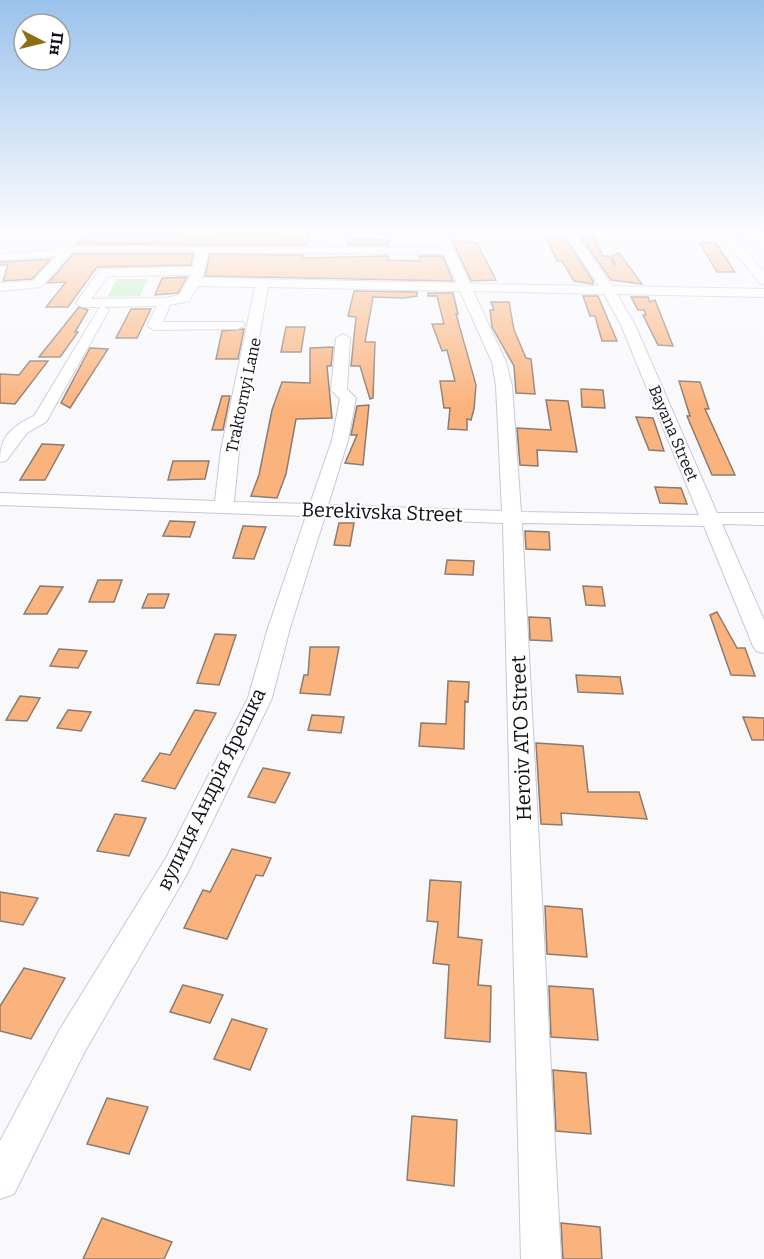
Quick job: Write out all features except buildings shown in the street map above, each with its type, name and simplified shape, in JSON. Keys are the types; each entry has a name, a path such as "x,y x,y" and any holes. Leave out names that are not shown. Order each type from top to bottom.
{"street":[{"path":"92,289 82,303 165,302 184,298 189,289"},
{"name":"Traktornyi Lane","path":"224,506 225,479 254,343 261,289"},
{"path":"342,301 347,289"},
{"path":"364,293 375,294 376,289"},
{"name":"Heroiv ATO Street","path":"466,289 499,362 504,386 512,517 541,1259"},
{"path":"502,289 764,293"},
{"name":"Bayana Street","path":"609,291 628,325 764,646"},
{"path":"165,302 154,326 238,325"},
{"path":"0,457 21,429 40,419 102,310"},
{"name":"вулиця Андрія Ярешка","path":"0,1180 72,1041 177,866 260,698 316,509 340,440 348,398 339,390 343,338"},
{"name":"Berekivska Street","path":"0,499 512,517 685,521 764,519"}],"green space":[{"path":"112,289 143,289 140,296 107,297"}]}
